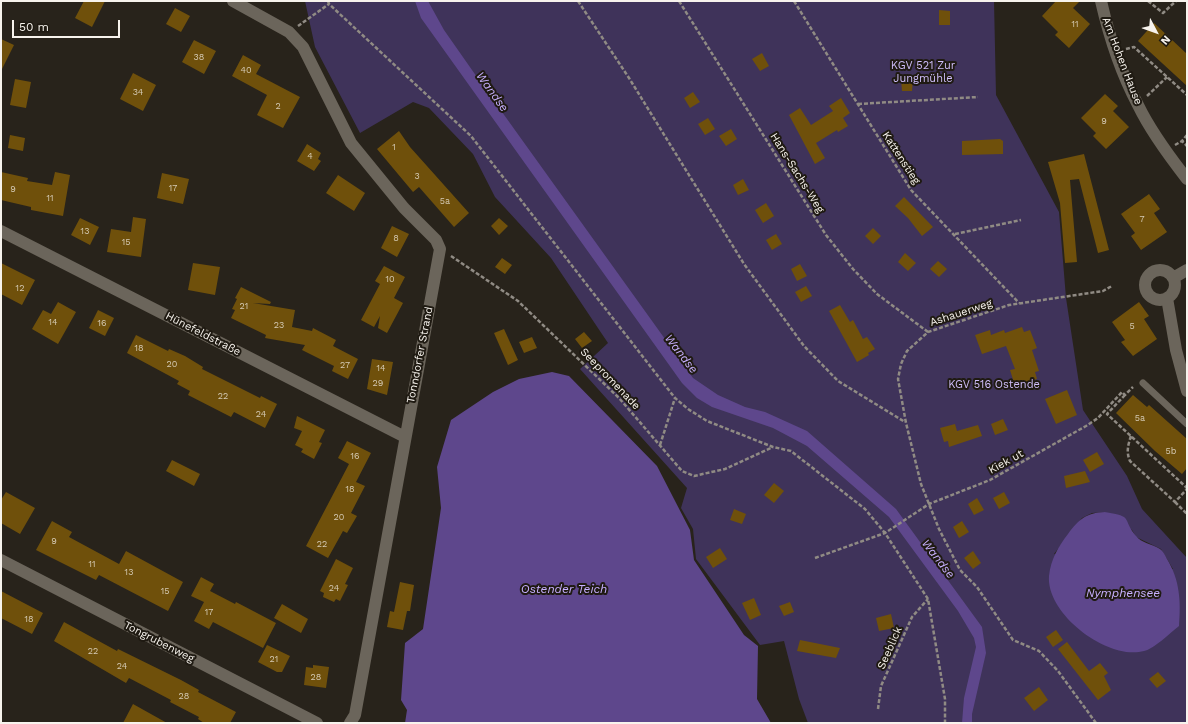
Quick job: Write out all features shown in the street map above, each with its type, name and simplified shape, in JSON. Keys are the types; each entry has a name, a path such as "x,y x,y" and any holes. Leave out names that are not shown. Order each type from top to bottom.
{"street":[{"path":"233,1 289,32 303,48 351,143 404,208 436,240 440,249"},
{"name":"Am Hohen Hause","path":"1100,1 1116,53 1138,105 1165,150 1187,179"},
{"name":"Hünefeldstraße","path":"1,232 405,437"},
{"name":"Tonndorfer Strand","path":"350,723 355,715 440,249"},
{"path":"1162,270 1173,278 1174,287 1171,295 1167,298 1158,300 1150,296 1145,288 1146,278 1153,272 1162,270"},
{"path":"1173,278 1187,270"},
{"path":"1167,298 1176,350 1187,390"},
{"name":"Tongrubenweg","path":"1,560 317,723"}],"lane":[{"path":"1143,383 1187,424"}],"path":[{"path":"578,1 629,78 744,264 804,346 838,381 906,423"},
{"name":"Hans-Sachs-Weg","path":"679,1 826,235 853,269 877,294 928,332"},
{"name":"Kattenstieg","path":"794,1 911,190 1020,303"},
{"path":"1148,1 1163,13 1176,1"},
{"path":"289,32 329,2 471,136 675,398 688,409 708,421 773,447 791,452 865,509 885,533 928,599 945,699 945,723"},
{"path":"1116,53 1134,47 1187,95"},
{"path":"1138,105 1167,77"},
{"path":"858,104 978,97"},
{"path":"1187,135 1182,141 1187,146"},
{"path":"954,234 1021,220"},
{"name":"Seepromenade","path":"440,249 518,301 619,398 682,471 694,476 726,469 773,447"},
{"name":"Ashauerweg","path":"1096,723 1058,671 1039,651 1013,640 977,587 960,570 921,484 899,392 898,379 901,364 907,351 928,332 1020,303 1103,291 1112,286"},
{"path":"1143,383 1134,387 1107,414 1187,488 1175,502"},
{"name":"Kiek ut","path":"885,533 929,504 990,480 1086,426 1098,418 1122,392 1125,395"},
{"path":"660,445 675,398"},
{"path":"1131,436 1127,448 1130,460 1187,514"},
{"path":"815,558 885,533"},
{"name":"Seeblick","path":"878,709 881,686 912,617 928,599"}],"green space":[{"path":"305,1 994,1 996,95 1059,212 1066,298 1083,410 1127,476 1142,509 1187,558 1187,723 808,723 799,699 784,641 760,645 696,559 693,529 681,508 687,488 580,369 608,343 551,258 495,197 473,154 429,108 413,102 360,133 315,47","holes":["1105,512 1132,530 1136,537 1161,549 1173,569 1054,554 1082,518 1092,513"]}],"water":[{"path":"415,1 428,1 444,30 479,80 693,378 718,395 745,407 765,412 807,431 896,509 982,627 986,653 972,714 972,723 962,723 964,698 976,647 974,638 958,611 889,517 807,446 773,428 712,407 697,398 682,383 421,18"},
{"name":"Ostender Teich","path":"552,372 569,376 657,466 690,530 694,560 744,635 758,646 757,699 771,723 405,723 407,710 401,700 405,643 423,629 441,508 437,467 451,420 493,392 519,379"},
{"name":"Nymphensee","path":"1105,512 1124,517 1138,538 1161,550 1175,575 1180,600 1179,626 1148,650 1129,652 1114,649 1097,642 1082,632 1068,619 1058,605 1051,591 1049,576 1051,564 1064,539 1076,524 1088,515"}],"building":[{"path":"84,1 105,1 92,27 75,18"},
{"path":"1056,1 1080,1 1073,8 1090,24 1069,48 1055,35 1058,32 1042,16"},
{"path":"175,8 190,16 181,32 166,24"},
{"path":"939,10 950,11 950,25 939,25"},
{"path":"1154,23 1187,54 1187,86 1138,41"},
{"path":"1,39 14,45 1,71"},
{"path":"194,40 216,51 204,74 182,62"},
{"path":"762,53 769,66 760,71 752,59"},
{"path":"243,55 261,65 256,74 300,97 283,128 257,115 267,95 232,76"},
{"path":"133,73 156,85 143,111 120,99"},
{"path":"15,79 31,82 26,108 10,105"},
{"path":"901,79 913,79 912,91 902,91"},
{"path":"693,92 700,102 690,108 684,98"},
{"path":"1105,94 1118,106 1113,111 1129,127 1106,149 1093,136 1096,133 1081,118"},
{"path":"841,98 850,113 843,118 848,126 838,132 837,130 816,143 825,158 815,164 789,115 800,108 811,125 833,111 829,106"},
{"path":"708,118 715,129 705,135 698,124"},
{"path":"731,129 737,139 726,146 719,136"},
{"path":"399,131 410,147 469,213 454,227 419,187 413,192 377,149"},
{"path":"10,135 25,138 23,151 8,148"},
{"path":"1000,139 1003,141 1003,154 962,155 962,141"},
{"path":"307,144 321,153 318,159 321,161 314,171 297,161"},
{"path":"1084,154 1109,250 1098,253 1079,179 1070,180 1077,262 1065,263 1060,203 1048,162"},
{"path":"1,172 28,178 27,181 52,185 55,172 70,175 63,216 31,210 31,207 1,200"},
{"path":"162,173 189,179 183,204 157,198"},
{"path":"338,175 365,193 354,211 326,193"},
{"path":"743,179 749,190 738,195 733,185"},
{"path":"1149,194 1160,209 1154,213 1167,232 1141,250 1131,236 1135,233 1121,214"},
{"path":"904,197 933,227 922,236 908,218 895,206"},
{"path":"766,203 774,216 763,223 755,210"},
{"path":"133,217 146,219 141,257 107,252 111,229 131,232"},
{"path":"80,218 99,227 90,245 71,235"},
{"path":"499,218 508,226 499,235 491,226"},
{"path":"392,226 409,234 397,257 381,248"},
{"path":"873,228 881,236 873,244 865,236"},
{"path":"776,234 782,244 772,250 766,240"},
{"path":"905,253 916,263 908,271 898,262"},
{"path":"502,258 512,265 505,274 495,267"},
{"path":"938,261 947,269 939,277 930,269"},
{"path":"1,263 35,280 22,305 1,294"},
{"path":"193,263 220,267 215,295 188,290"},
{"path":"800,264 807,276 797,281 791,269"},
{"path":"384,266 405,277 394,298 403,303 387,333 378,328 380,316 374,327 361,320 380,284 375,281"},
{"path":"806,286 812,296 801,302 795,292"},
{"path":"241,287 271,302 270,304 253,303 295,310 292,327 312,331 313,328 336,340 333,346 358,359 348,379 332,371 334,366 302,350 305,345 265,338 266,335 231,318 235,310 232,309 237,299 235,298"},
{"path":"58,302 76,312 58,344 32,329 43,310 51,314"},
{"path":"1139,302 1149,316 1144,319 1157,339 1133,356 1121,342 1125,340 1112,322"},
{"path":"840,305 850,322 853,320 863,339 867,337 875,349 868,353 869,355 857,362 829,311"},
{"path":"98,310 114,318 105,336 89,328"},
{"path":"1022,327 1024,332 1030,330 1037,348 1032,350 1039,371 1035,372 1037,379 1015,386 1010,370 1015,369 1006,346 982,354 975,335 990,330 991,335 1004,330 1005,333"},
{"path":"504,329 518,360 508,365 494,333"},
{"path":"584,332 592,341 582,348 575,339"},
{"path":"136,335 168,351 169,349 185,356 203,367 202,369 260,398 261,396 277,404 265,428 234,412 231,417 188,395 190,391 177,384 179,381 127,353"},
{"path":"532,337 537,348 524,353 519,342"},
{"path":"372,359 393,362 387,395 367,389"},
{"path":"1067,390 1077,415 1056,424 1045,399"},
{"path":"1133,395 1147,407 1149,405 1187,439 1187,468 1182,474 1155,451 1116,413"},
{"path":"297,416 325,430 319,442 322,443 314,459 301,452 303,449 295,445 302,431 294,428"},
{"path":"1003,419 1008,430 995,435 991,424"},
{"path":"955,424 957,431 978,425 982,436 949,447 948,441 944,442 940,428"},
{"path":"347,441 371,453 356,482 365,486 351,513 357,516 347,533 343,531 328,558 306,546 349,464 338,458"},
{"path":"1097,452 1104,464 1090,472 1083,460"},
{"path":"172,460 200,474 194,486 166,471"},
{"path":"1085,471 1090,482 1066,488 1064,476"},
{"path":"774,483 784,491 774,503 764,495"},
{"path":"6,492 35,508 20,534 1,523 1,500"},
{"path":"1004,492 1010,503 999,509 993,498"},
{"path":"977,498 984,510 974,515 968,504"},
{"path":"734,509 746,514 742,524 730,520"},
{"path":"52,521 72,532 69,537 119,564 126,551 183,582 168,611 99,575 96,580 36,550"},
{"path":"962,521 969,532 959,538 953,527"},
{"path":"720,548 727,559 713,568 706,557"},
{"path":"973,551 981,563 973,569 964,558"},
{"path":"336,559 353,568 345,584 348,585 340,601 336,599 334,602 323,597 324,593 320,591"},
{"path":"201,577 214,584 210,591 235,604 236,602 276,623 263,648 213,622 209,629 194,621 204,602 191,596"},
{"path":"400,582 414,585 410,611 407,611 403,630 387,627 390,611 394,612"},
{"path":"1,591 43,613 32,634 1,618"},
{"path":"754,598 761,615 750,620 742,603"},
{"path":"790,602 794,612 784,616 779,606"},
{"path":"282,604 308,619 301,633 274,618"},
{"path":"891,614 894,628 879,631 876,618"},
{"path":"64,622 117,651 118,649 181,680 199,690 198,692 236,712 230,723 204,723 198,719 199,717 170,702 171,700 129,678 126,683 54,641"},
{"path":"1056,630 1063,640 1053,647 1046,637"},
{"path":"800,640 840,648 836,658 797,651"},
{"path":"1067,642 1089,671 1100,663 1108,673 1104,676 1111,690 1098,700 1058,649"},
{"path":"267,645 290,656 282,672 277,672 258,662"},
{"path":"313,665 329,667 326,688 304,685 306,667 313,668"},
{"path":"1158,672 1166,681 1157,688 1149,679"},
{"path":"1039,687 1048,700 1034,711 1024,698"},
{"path":"133,704 167,723 123,723"}],"park label":[{"name":"KGV 521 Zur Jungmühle","path":"923,72"},
{"name":"KGV 516 Ostende","path":"994,385"}],"water label":[{"name":"Wandse","path":"492,92"},
{"name":"Wandse","path":"681,354"},
{"name":"Wandse","path":"938,559"}]}
